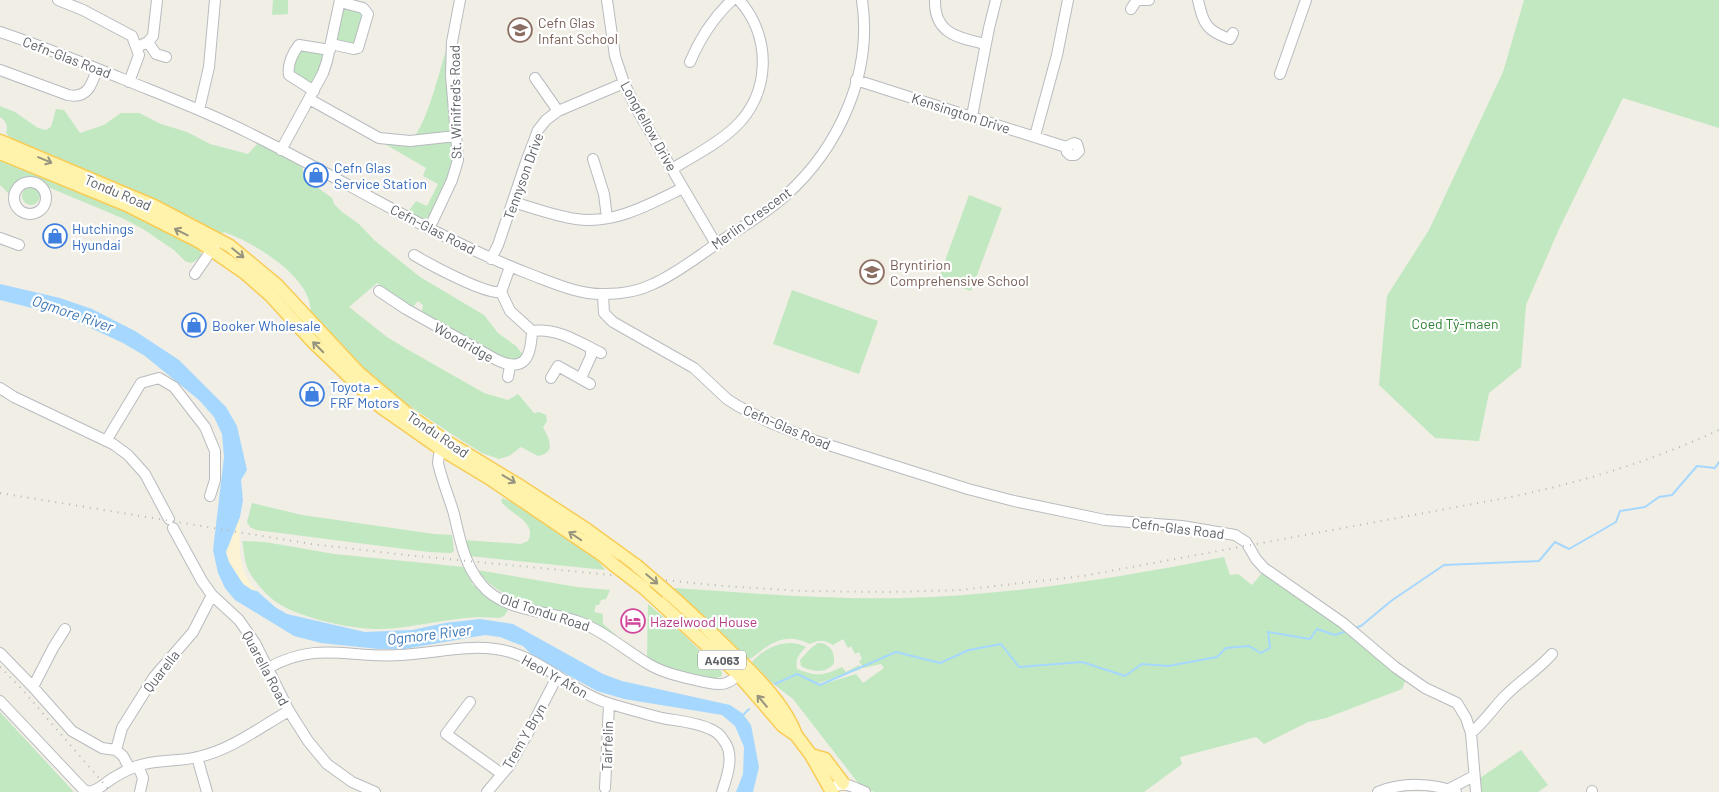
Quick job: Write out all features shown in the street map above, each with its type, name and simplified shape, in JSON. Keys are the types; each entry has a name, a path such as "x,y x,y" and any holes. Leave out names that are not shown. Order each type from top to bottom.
{"main road":[{"name":"Tondu Road","path":"0,141 154,206 215,245"},
{"name":"Tondu Road","path":"0,153 126,205 215,245 230,246 277,285 334,348 378,390 443,445 601,554 742,671"},
{"name":"Tondu Road","path":"443,445 520,486 570,518 637,566 685,607 742,671 783,726 796,735 811,755 831,790"},
{"path":"811,755 825,759 853,789"}],"street":[{"path":"58,0 77,7 132,36 137,47 138,59 129,82"},
{"path":"137,47 148,42 153,36 157,0"},
{"path":"199,110 209,67 215,0"},
{"name":"St. Winifred's Road","path":"429,228 452,180 458,160 451,75 452,42 460,0"},
{"name":"Longfellow Drive","path":"607,0 615,56 624,82 636,108 716,244"},
{"path":"690,62 709,25 732,0"},
{"path":"672,168 726,134 741,120 755,99 762,75 763,48 749,11 739,0"},
{"name":"Merlin Crescent","path":"603,295 627,292 653,285 674,273 781,199 809,171 828,148 848,106 862,52 862,0"},
{"path":"935,0 937,17 945,29 960,39 985,44"},
{"path":"972,116 985,44 996,0"},
{"path":"1035,136 1057,55 1068,0"},
{"path":"1135,3 1149,0"},
{"path":"1198,0 1205,24 1217,34 1230,40"},
{"path":"1280,67 1306,0"},
{"path":"282,150 311,95 323,72 330,47 340,1 364,8 368,14 358,48 354,49 330,47 299,45 288,68 289,75 311,95 379,138 410,141 456,136"},
{"name":"Cefn-Glas Road","path":"0,32 199,110 249,133 491,259 567,288 603,295 603,309 606,317 694,368 738,406 816,441 968,490 1014,501 1105,520 1182,526 1235,535 1246,542 1264,568 1351,630 1425,688 1457,703 1472,733 1476,792"},
{"path":"148,42 156,54 166,57"},
{"path":"0,70 76,97 84,94 97,69"},
{"path":"535,78 558,111"},
{"name":"Kensington Drive","path":"856,80 1066,147"},
{"name":"Tennyson Drive","path":"491,259 498,245 538,130 546,120 558,111 624,82"},
{"path":"593,159 604,194 607,218"},
{"path":"513,202 577,219 607,218 623,215 682,188"},
{"path":"0,238 19,245"},
{"path":"195,274 215,245"},
{"path":"414,255 483,289 496,293 501,292"},
{"path":"510,267 501,292 510,311 532,331 549,330 574,339 596,351 591,356 586,381 560,362 552,378"},
{"name":"Woodridge","path":"379,291 406,309 510,366 520,364 527,357 531,348 532,331"},
{"path":"508,377 510,366"},
{"path":"106,441 141,383 159,378 174,387 205,427 215,451 215,480 210,496"},
{"name":"Quarella Road","path":"0,388 14,397 113,444 136,463 151,484 202,581 212,595 247,630 289,711 308,741 327,764 352,782 375,792"},
{"name":"Old Tondu Road","path":"443,445 438,463 454,514 462,549 470,568 485,589 510,603 571,618 590,626 610,637 650,666 664,672 720,684 729,682 742,671"},
{"name":"Quarella","path":"116,750 122,728 154,677 193,632 212,595"},
{"path":"33,686 52,648 65,629"},
{"name":"Heol Yr Afon","path":"268,668 280,661 301,654 318,652 336,651 400,655 457,648 488,647 511,652 528,659 571,686 609,704 700,725 716,732 724,741 730,756 722,792"},
{"path":"0,652 72,731 102,748 116,750 123,756 143,778 140,792"},
{"path":"1472,733 1484,722 1502,699 1538,669 1552,654"},
{"name":"Trem Y Bryn","path":"489,791 509,766 557,677"},
{"path":"0,702 87,792 99,789 115,776 134,767 155,761 197,758 224,748 289,711"},
{"path":"470,702 446,734 502,774"},
{"name":"Tairfelin","path":"605,788 609,704"},
{"path":"197,758 207,792"},
{"path":"1378,792 1404,786 1422,785 1453,791 1474,776"},
{"path":"831,790 841,792 853,789"}],"green space":[{"path":"273,0 288,0 288,14 272,15"},
{"name":"Coed Tŷ-maen","path":"1524,0 1719,0 1719,128 1623,98 1559,229 1526,305 1521,367 1489,393 1479,441 1435,438 1379,385 1387,296 1429,230 1503,72"},
{"path":"342,8 364,11 356,45 335,41"},
{"path":"447,48 455,156 451,171 429,217 425,219 408,212 416,201 427,206 438,184 423,176 426,168 378,140 412,140 428,109"},
{"path":"298,50 324,52 321,70 312,84 292,75"},
{"path":"0,106 15,112 38,128 46,130 51,127 56,109 64,110 80,133 104,125 121,113 139,113 161,124 187,132 210,144 248,154 258,143 302,167 305,177 332,198 334,204 342,212 359,224 374,240 420,277 484,315 498,333 516,346 524,356 512,363 423,313 423,305 418,301 414,306 408,305 377,283 349,307 387,337 484,393 508,400 518,394 534,413 539,412 546,415 547,421 543,427 550,448 544,454 538,456 521,447 509,456 499,459 482,453 377,384 310,317 310,303 304,290 294,276 281,264 251,244 224,232 220,235 146,195 15,143 6,133 6,124 0,117"},
{"path":"0,158 125,210 199,248 202,256 194,262 185,261 174,250 143,229 122,218 36,182 27,182 21,185 12,197 0,185"},
{"path":"31,187 37,190 40,196 37,202 31,205 25,202 22,196 25,190"},
{"path":"969,195 1002,208 971,291 938,280"},
{"path":"792,290 878,321 859,374 773,344"},
{"path":"503,498 517,505 598,560 605,570 469,556 463,540 521,544 528,541 529,528 522,519 505,506 501,501"},
{"path":"252,503 302,515 452,535 454,551 451,553 429,552 256,530 250,527 247,522"},
{"path":"242,541 265,542 334,554 464,567 473,585 508,610 504,616 499,618 462,618 382,629 370,629 327,622 286,608 268,595 255,581 247,567"},
{"path":"1224,557 1230,575 1238,574 1252,585 1262,573 1300,597 1407,677 1402,689 1326,718 1308,722 1264,744 1256,737 1180,757 1182,764 1144,792 875,792 862,788 793,699 771,682 752,662 770,648 784,643 792,643 806,647 798,657 797,669 820,674 842,667 846,672 859,665 861,669 819,683 820,685 856,674 863,683 884,668 881,664 863,668 859,661 862,659 859,652 855,654 851,646 848,648 843,639 833,645 822,641 810,644 796,639 777,641 751,658 743,660 673,588 846,598 944,596 1065,584"},
{"path":"477,570 577,587 610,590 606,599 601,600 599,605 596,605 594,612 603,614 603,624 616,635 578,617 511,597 499,591"},
{"path":"648,604 683,634 722,672 722,676 706,678 696,676 673,670 647,658"},
{"path":"818,643 829,646 834,655 834,663 831,667 819,671 809,670 801,666 800,660"},
{"path":"0,712 74,792 0,792"},
{"path":"1521,750 1548,785 1538,792 1479,792 1477,780"}],"sand":[{"path":"240,518 242,566 245,575 257,591 252,590 242,582 227,557 228,544"}],"water":[{"name":"Ogmore River","path":"0,284 60,298 92,309 135,331 179,360 226,407 237,426 247,470 241,480 243,500 240,517 226,552 229,562 243,584 257,591 275,607 287,614 365,632 412,630 445,623 480,619 513,624 603,674 622,681 730,705 742,713 751,725 759,767 753,792 736,792 743,774 744,747 735,726 722,715 624,699 597,691 533,656 523,646 500,637 485,635 404,649 378,649 321,643 294,636 235,600 225,588 218,573 213,550 224,457 222,434 214,417 199,400 145,356 123,343 82,324 48,312 0,300"}],"waterway":[{"path":"1354,628 1361,626 1391,601 1444,565 1539,561 1555,542 1569,549 1616,522 1620,511 1645,507 1659,497 1672,495 1697,466 1715,468 1719,462"},
{"path":"775,684 797,674 820,685 896,652 940,663 969,650 1001,644 1019,667 1082,662 1125,676 1142,664 1168,666 1217,657 1226,648 1249,646 1261,653 1270,648 1268,632 1310,639 1317,629 1335,635 1347,631"},
{"path":"742,716 749,709"}],"railway":[{"path":"0,493 311,544 406,555 724,586 801,591 892,592 960,590 1083,576 1511,497 1564,485 1616,470 1719,430"},
{"path":"0,667 20,687 111,792"}],"place":[{"name":"Cefn Glas Infant School","path":"520,30"},
{"name":"Cefn Glas Service Station","path":"316,175"},
{"name":"Hutchings Hyundai","path":"55,236"},
{"name":"Bryntirion Comprehensive School","path":"872,272"},
{"name":"Booker Wholesale","path":"194,325"},
{"name":"Toyota - FRF Motors","path":"312,394"},
{"name":"Hazelwood House","path":"633,621"}]}
